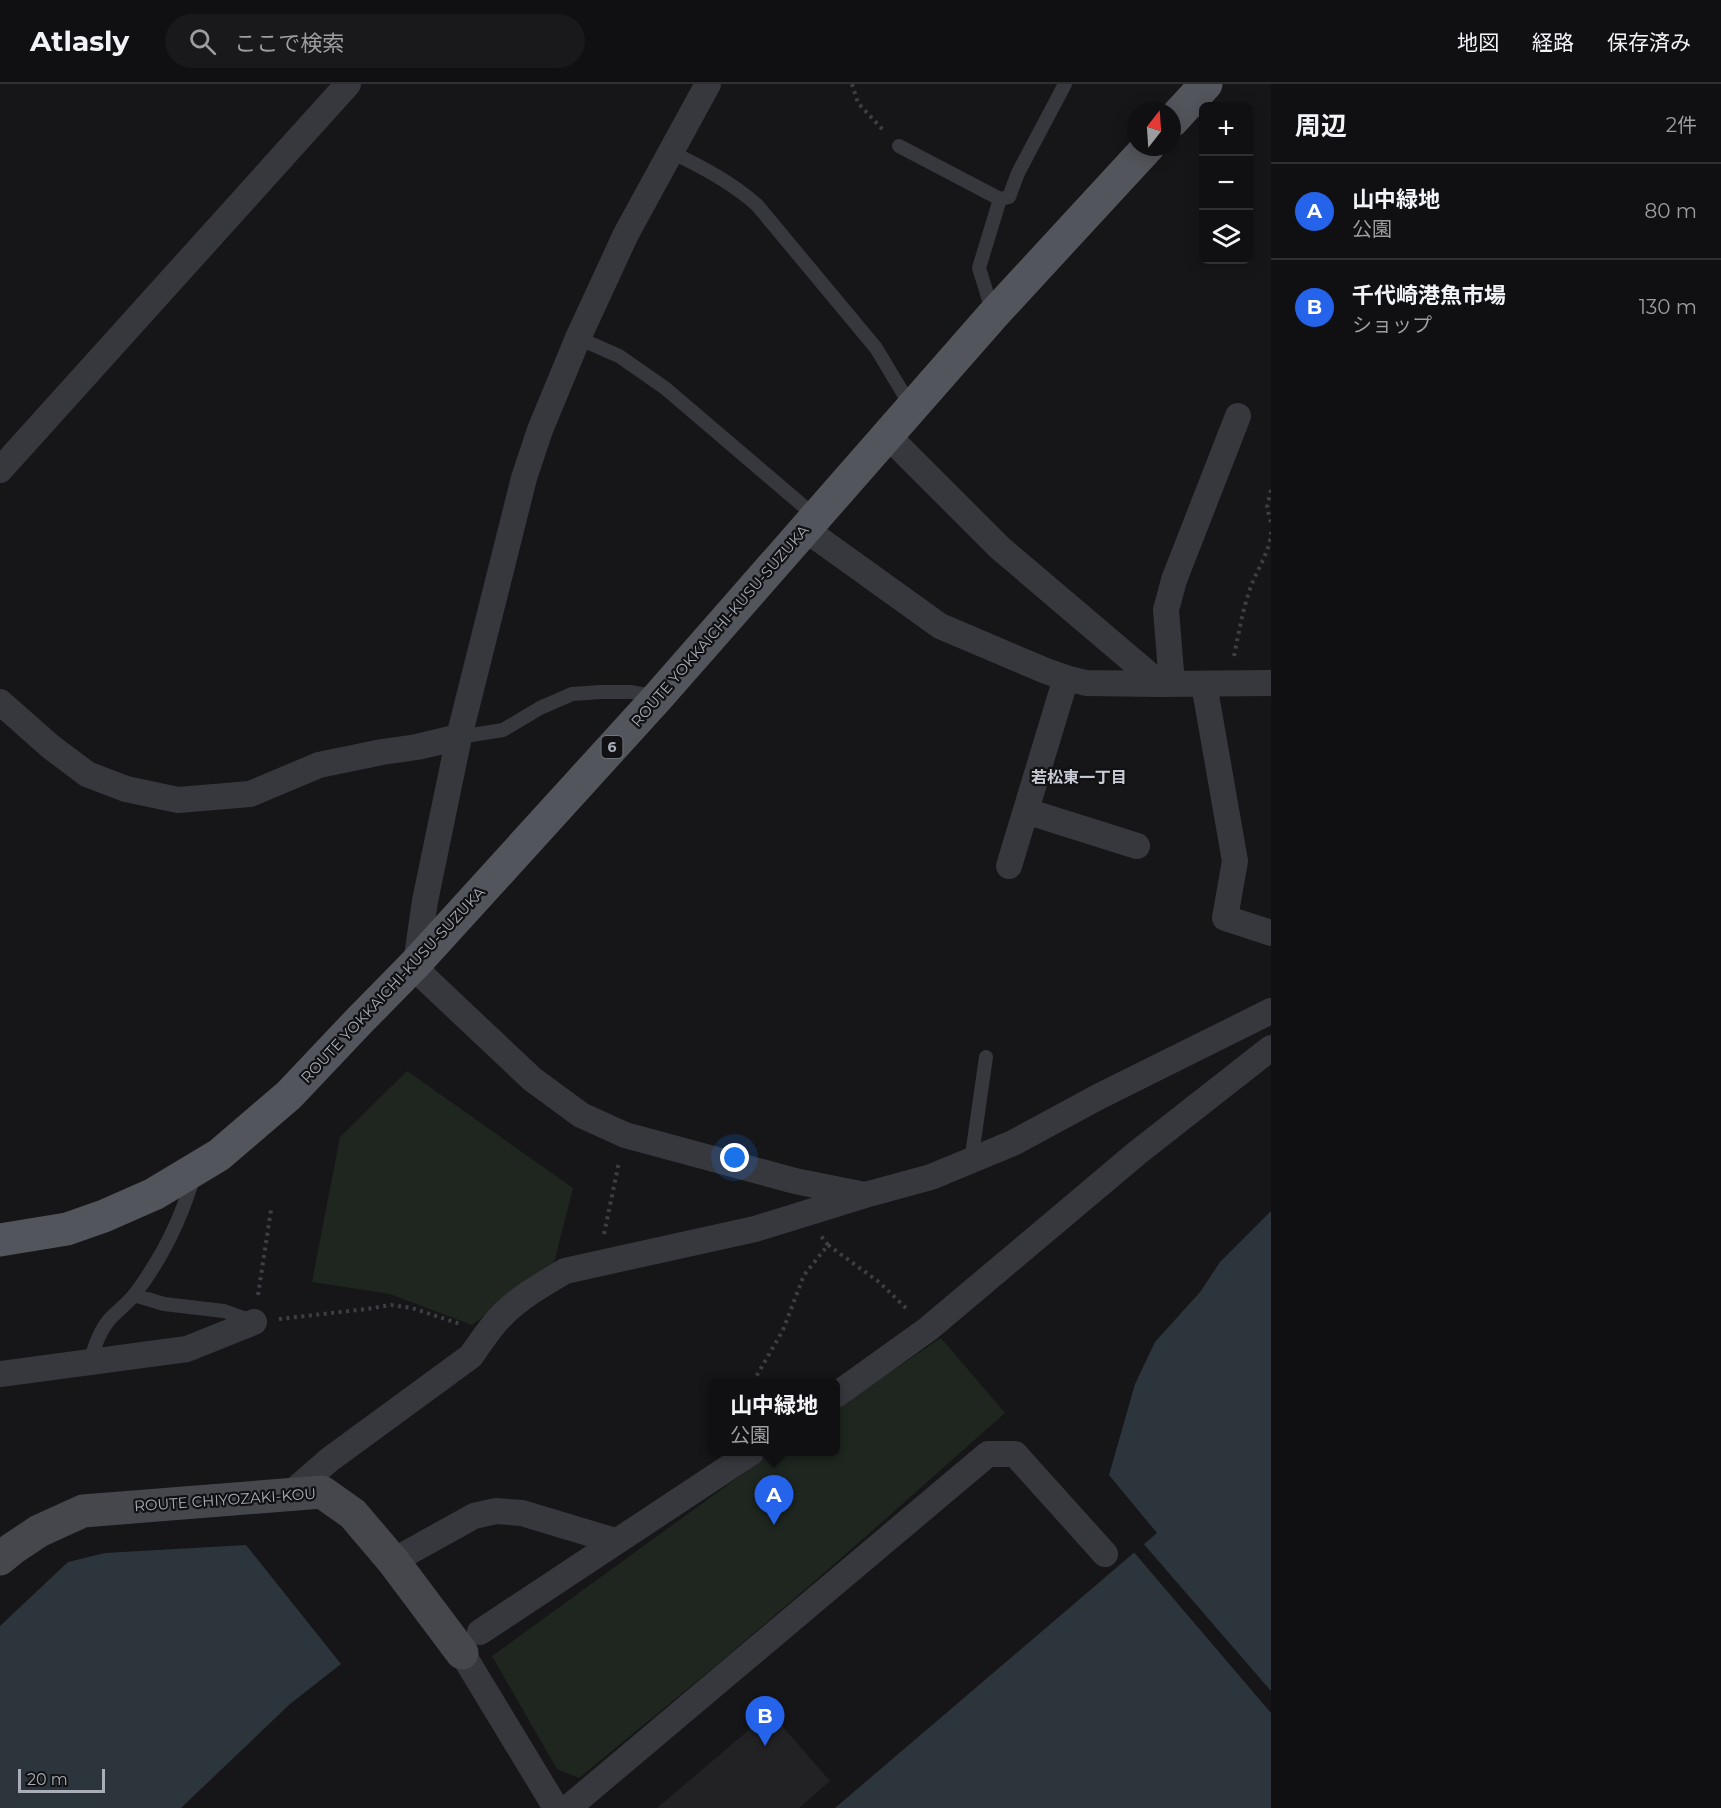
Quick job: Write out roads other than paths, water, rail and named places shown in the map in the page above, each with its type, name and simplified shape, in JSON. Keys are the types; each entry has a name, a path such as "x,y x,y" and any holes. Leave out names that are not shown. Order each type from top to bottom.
{"main road":[{"path":"1181,111 1206,84"},
{"name":"ROUTE YOKKAICHI-KUSU-SUZUKA","path":"0,1240 57,1231 104,1216 154,1194 219,1155 289,1095 416,963 658,697 993,315 1140,156"},
{"name":"ROUTE CHIYOZAKI-KOU","path":"0,1560 39,1531 83,1511 322,1492 353,1515 393,1561 471,1642"}],"street":[{"path":"0,470 348,84"},
{"path":"708,84 626,234 578,338 540,430 524,478 459,737 425,901 416,963 425,978 532,1079 581,1115 625,1135 795,1181 865,1195"},
{"path":"1166,684 1166,610 1174,580 1238,416"},
{"path":"888,436 1000,549 1166,684"},
{"path":"810,523 940,626 1066,678 1086,683 1271,683"},
{"path":"1009,866 1066,678"},
{"path":"1204,684 1234,861 1225,918 1271,933"},
{"path":"0,702 51,747 87,774 126,789 178,800 250,794 319,765 459,737"},
{"path":"1026,811 1137,846"},
{"path":"289,1495 329,1460 471,1356 486,1335 516,1303 565,1271 755,1229 931,1177 1013,1143 1098,1097 1271,1011"},
{"path":"840,1392 928,1329 1137,1153 1271,1048"},
{"path":"0,1374 188,1349 254,1322"},
{"path":"568,1808 988,1454 1015,1454 1105,1554"},
{"path":"556,1808 471,1642 615,1540 746,1456"},
{"path":"393,1561 474,1516 496,1511 522,1513 615,1540"}],"lane":[{"path":"899,146 1000,199 1009,197 1018,173 1065,84"},
{"path":"671,152 724,178 757,204 876,348 912,408"},
{"path":"993,315 979,268 1000,199"},
{"path":"578,338 618,356 665,388 810,523"},
{"path":"459,737 503,730 540,708 572,694 632,692 658,697"},
{"path":"971,1162 986,1056"},
{"path":"90,1361 99,1334 134,1295 155,1264 178,1222 196,1170"},
{"path":"134,1295 164,1304 224,1311 254,1322"}],"place":[{"name":"山中緑地","path":"774,1525"},
{"name":"千代崎港魚市場","path":"765,1746"}],"district":[{"name":"若松東一丁目","path":"1079,777"}]}
